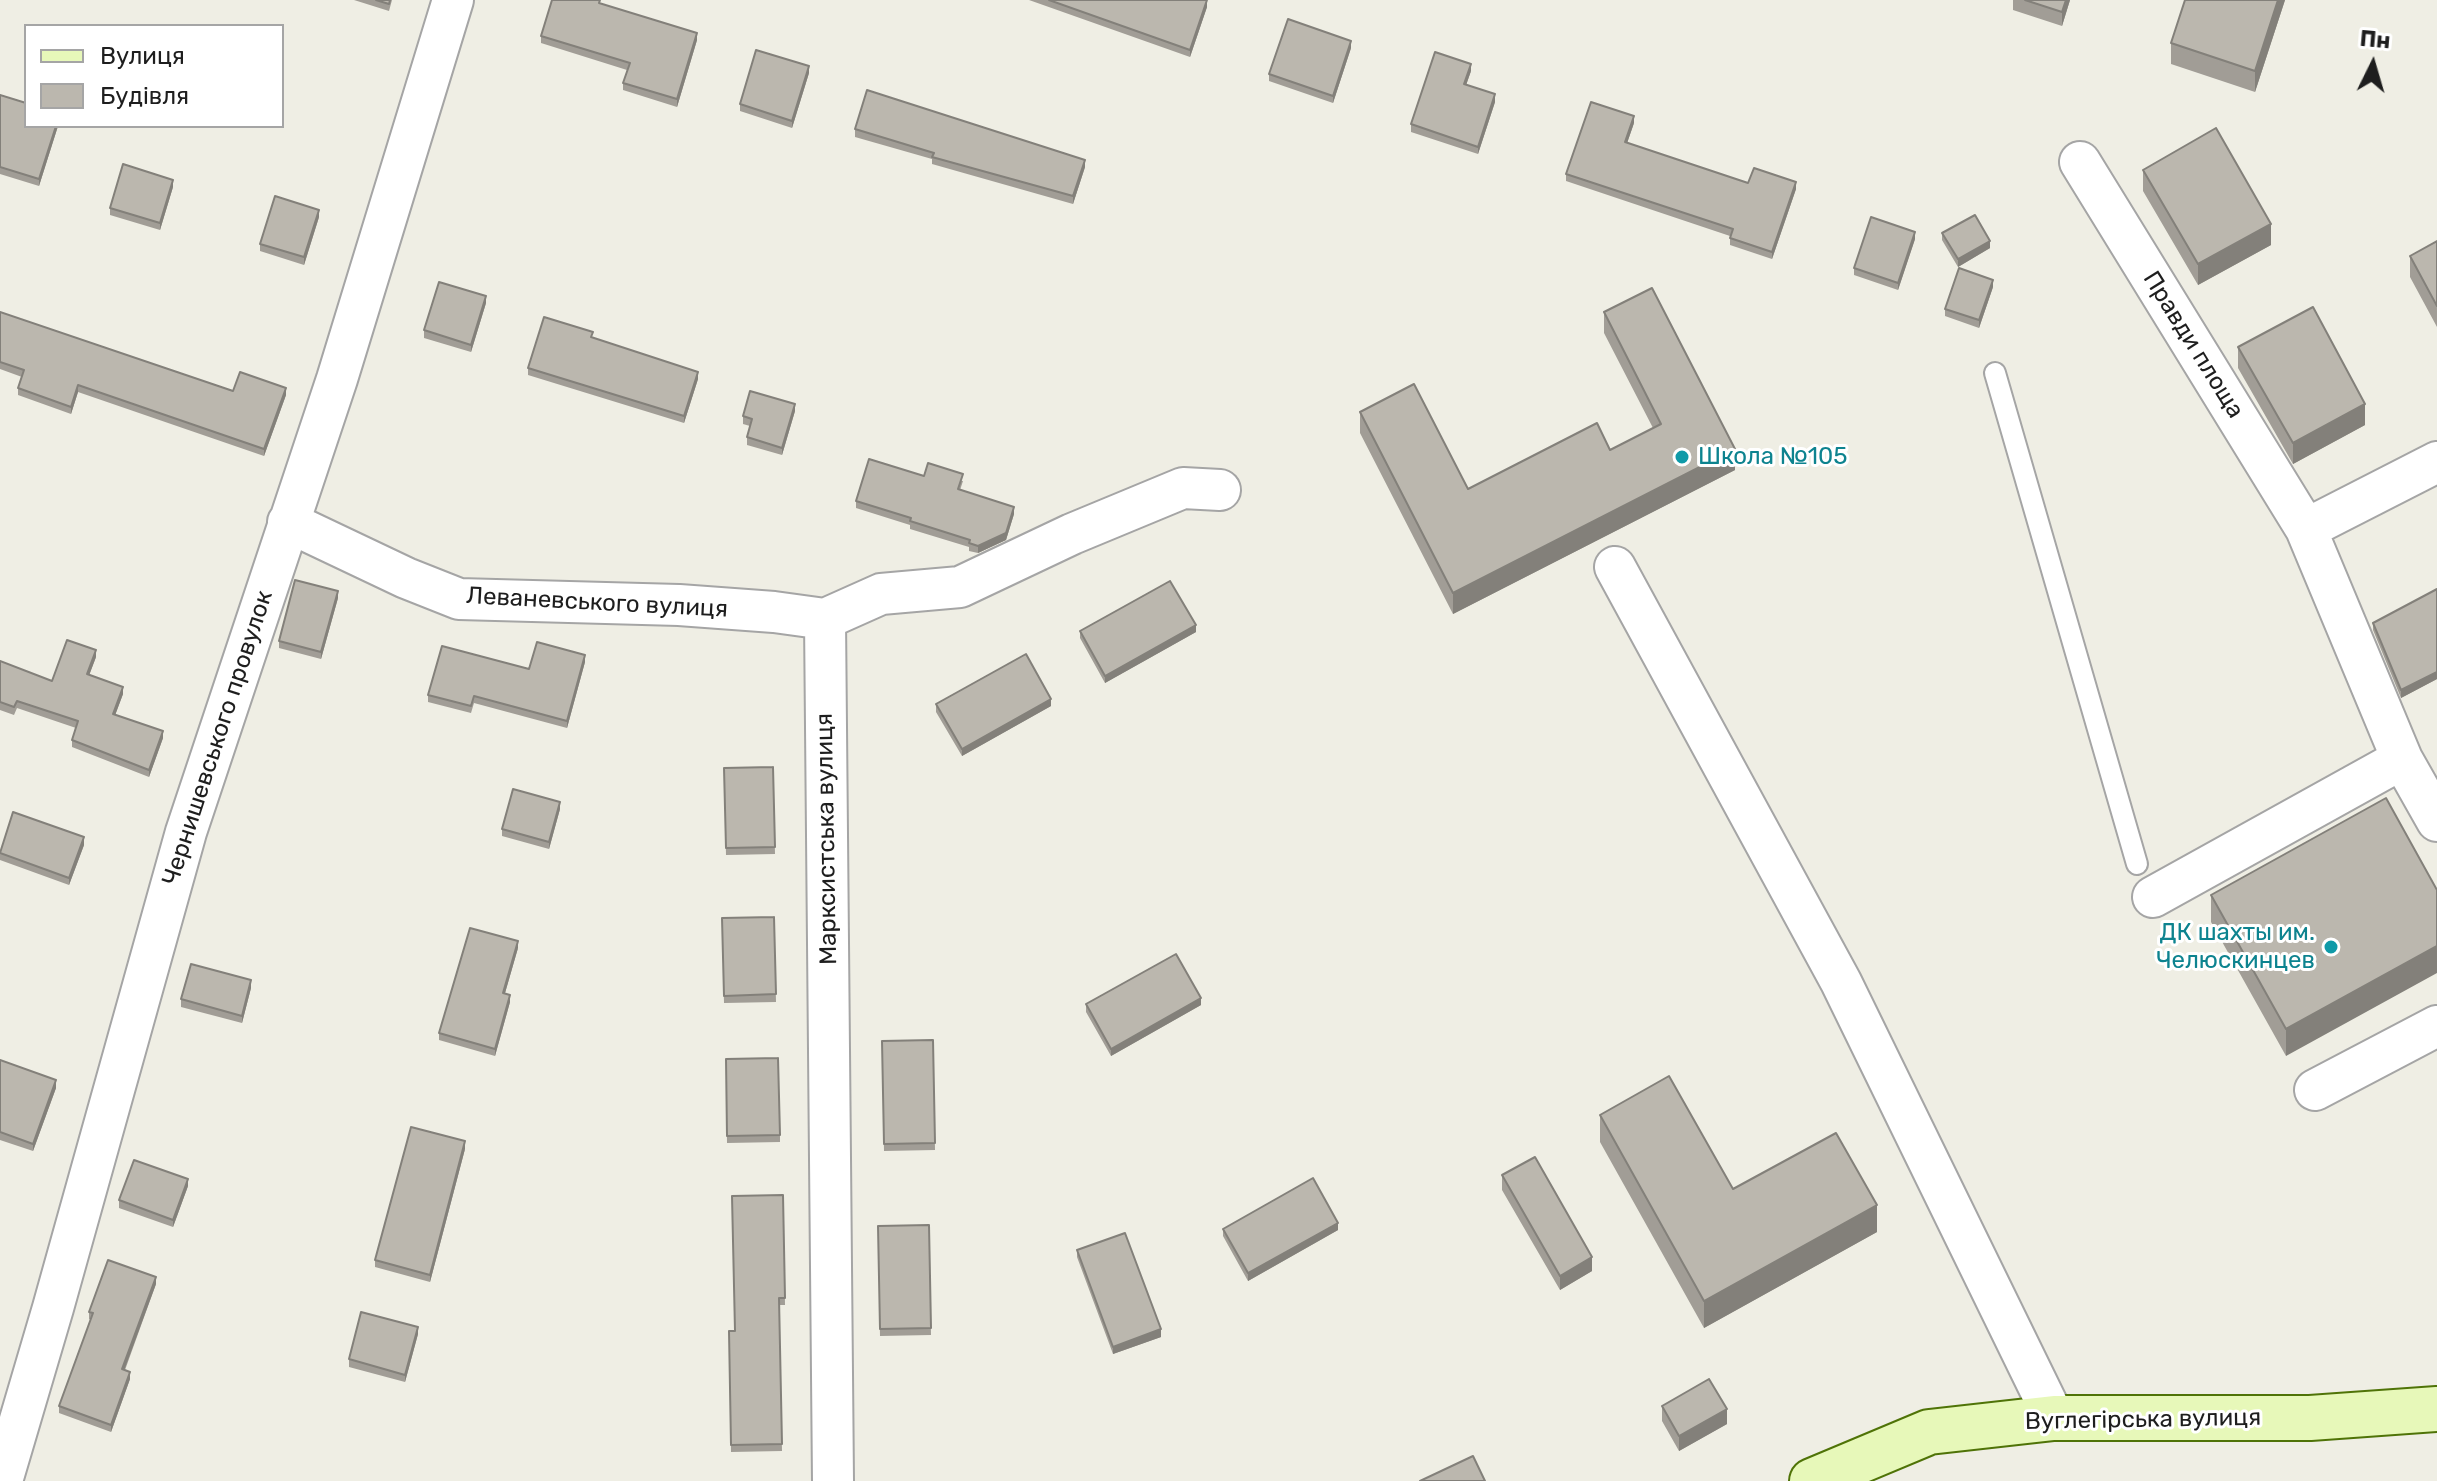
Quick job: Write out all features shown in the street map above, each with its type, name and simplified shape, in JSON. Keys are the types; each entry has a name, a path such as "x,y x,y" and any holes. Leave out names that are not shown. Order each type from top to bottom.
{"street":[{"name":"Чернишевського провулок","path":"2,1481 186,832 337,379 453,0"},
{"name":"Правди площа","path":"2080,162 2306,529 2402,759 2437,821"},
{"path":"2306,529 2437,462"},
{"path":"825,619 881,594 960,587 1072,534 1183,488 1220,490"},
{"name":"Леваневського вулиця","path":"288,522 406,578 459,599 679,605 825,619"},
{"path":"1615,567 1841,982 2054,1418"},
{"name":"Марксистська вулиця","path":"825,619 833,1481"},
{"path":"2145,880 2402,759"},
{"path":"2315,1090 2437,1026"},
{"name":"Вуглегірська вулиця","path":"1812,1481 1929,1432 2054,1418 2310,1418 2437,1409"}],"lane":[{"path":"1995,373 2145,880"}],"building":[{"path":"552,0 600,0 599,3 697,33 677,99 623,83 630,63 541,36"},
{"path":"1049,0 1207,0 1190,50"},
{"path":"2025,0 2066,0 2062,12"},
{"path":"2185,0 2278,0 2255,71 2171,43"},
{"path":"1288,19 1351,41 1333,96 1269,74"},
{"path":"756,50 809,66 792,121 740,104"},
{"path":"1435,52 1471,64 1464,84 1495,94 1478,147 1411,124"},
{"path":"867,90 1085,160 1073,196 932,157 934,153 855,129"},
{"path":"0,95 24,102 24,128 55,128 39,179 0,167"},
{"path":"1591,102 1634,116 1625,142 1748,183 1754,168 1796,182 1772,252 1730,238 1733,229 1566,174"},
{"path":"2216,128 2271,224 2198,264 2143,170"},
{"path":"123,164 173,180 160,223 110,208"},
{"path":"275,196 319,210 304,257 260,244"},
{"path":"1975,215 1990,241 1958,259 1942,233"},
{"path":"1871,217 1915,232 1898,283 1854,268"},
{"path":"2437,241 2437,306 2410,256"},
{"path":"1959,268 1993,280 1979,320 1945,309"},
{"path":"439,282 486,296 471,345 424,330"},
{"name":"Школа №105","path":"1652,288 1735,449 1453,593 1360,412 1414,384 1468,489 1597,423 1610,450 1661,424 1604,312"},
{"path":"2313,307 2365,404 2293,443 2238,347"},
{"path":"0,312 233,391 240,372 286,388 264,449 78,385 71,407 18,388 24,370 0,362"},
{"path":"544,317 593,332 591,337 698,372 684,416 528,368"},
{"path":"750,391 795,404 782,448 747,437 752,419 743,416"},
{"path":"869,459 924,476 928,463 963,474 958,489 1014,507 1006,533 978,546 969,543 970,540 910,521 911,518 856,501"},
{"path":"295,580 338,591 321,652 279,641"},
{"path":"1170,581 1196,625 1105,676 1080,631"},
{"path":"2437,589 2437,672 2401,690 2373,623"},
{"path":"67,640 96,650 87,674 123,687 113,714 163,731 149,770 72,740 78,721 17,701 14,707 0,702 0,661 52,681"},
{"path":"537,642 585,655 567,721 474,696 471,706 428,695 442,646 529,669"},
{"path":"1026,654 1051,699 962,749 936,704"},
{"path":"773,767 775,847 726,848 724,768"},
{"path":"513,789 560,802 549,842 502,829"},
{"name":"ДК шахты им. Челюскинцев","path":"2386,798 2437,890 2437,946 2286,1029 2211,895"},
{"path":"13,812 84,837 69,878 0,853"},
{"path":"774,917 776,994 724,996 722,918"},
{"path":"470,928 518,941 503,993 510,995 495,1049 439,1033"},
{"path":"1176,954 1201,998 1111,1049 1086,1004"},
{"path":"191,964 251,980 242,1016 181,999"},
{"path":"933,1040 935,1143 884,1144 882,1041"},
{"path":"778,1058 780,1135 727,1136 726,1059"},
{"path":"0,1060 56,1080 33,1144 0,1132"},
{"path":"1669,1076 1733,1189 1836,1133 1877,1205 1704,1301 1600,1115"},
{"path":"411,1127 465,1141 430,1275 375,1260"},
{"path":"1535,1157 1592,1257 1560,1276 1502,1175"},
{"path":"134,1160 188,1179 173,1220 119,1200"},
{"path":"1313,1178 1338,1223 1248,1273 1223,1229"},
{"path":"783,1195 785,1298 779,1298 782,1444 731,1445 729,1331 735,1331 732,1196"},
{"path":"929,1225 931,1328 880,1329 878,1226"},
{"path":"1125,1233 1161,1329 1113,1347 1077,1250"},
{"path":"108,1260 156,1277 122,1369 130,1372 111,1425 59,1406 93,1313 89,1312"},
{"path":"361,1312 418,1327 405,1375 349,1359"},
{"path":"1709,1379 1727,1409 1679,1436 1662,1406"},
{"path":"1473,1456 1485,1481 1420,1481"}],"place":[{"name":"Школа №105","path":"1682,457"},
{"name":"ДК шахты им. Челюскинцев","path":"2331,947"}]}
